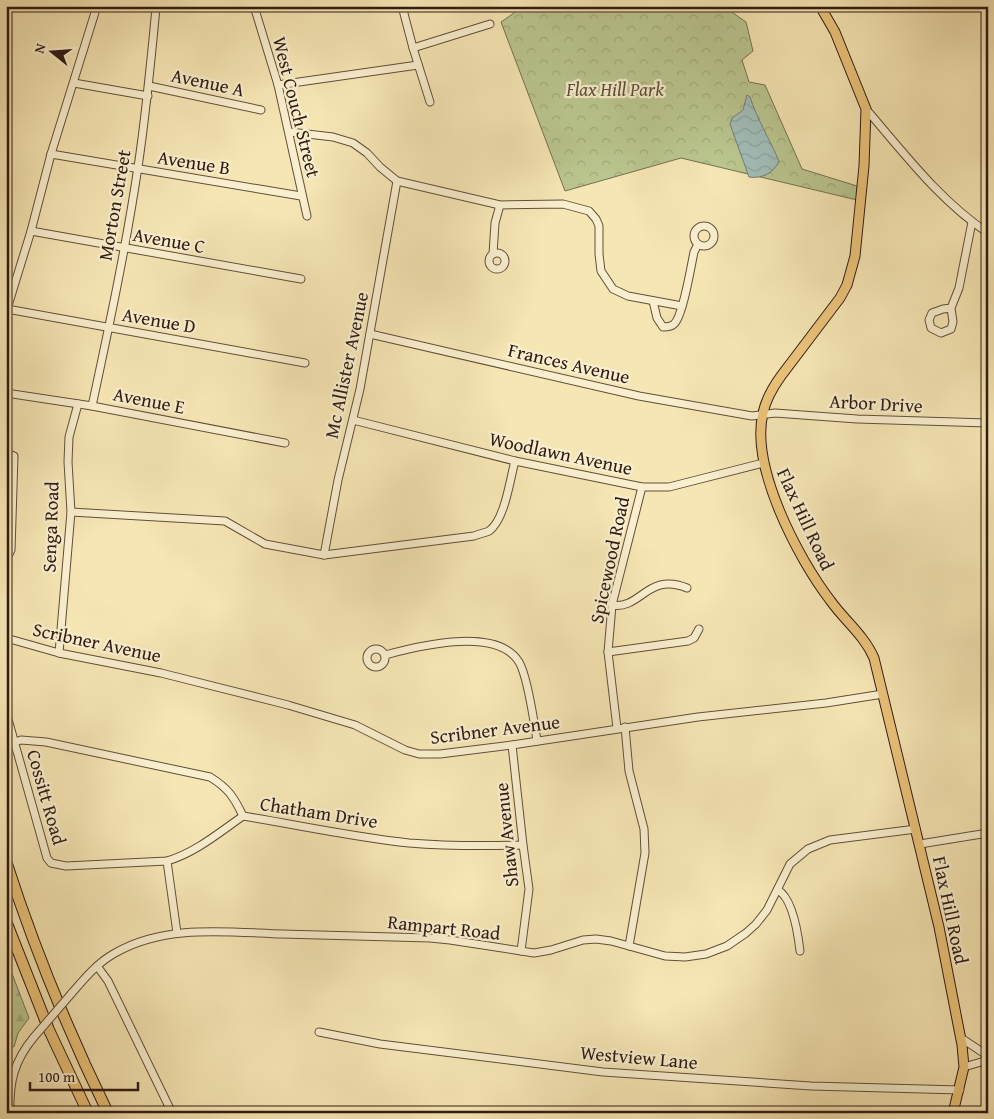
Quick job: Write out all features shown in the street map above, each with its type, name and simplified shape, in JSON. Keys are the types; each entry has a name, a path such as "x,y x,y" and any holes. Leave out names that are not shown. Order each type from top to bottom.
{"highway":[{"path":"6,861 53,992 108,1113"},
{"path":"6,921 49,1030 88,1113"}],"main road":[{"name":"Flax Hill Road","path":"820,6 835,32 866,109 864,166 855,256 852,270 840,298 772,389 762,415 761,440 763,463 772,491 804,560 831,602 853,626 870,649 920,844 946,957 961,1038 964,1067 953,1113"}],"street":[{"path":"7,308 97,6"},
{"path":"108,6 156,8 181,6"},
{"name":"West Couch Street","path":"254,6 290,132 301,196 307,216"},
{"path":"402,6 430,102"},
{"name":"Morton Street","path":"92,406 109,328 138,169 148,96 156,8"},
{"path":"413,48 490,24"},
{"path":"278,85 418,65"},
{"name":"Avenue A","path":"74,84 148,96"},
{"name":"Avenue A","path":"149,86 260,110"},
{"path":"866,109 934,189 972,222 988,233"},
{"path":"290,132 333,137 353,143 367,153 397,181 500,205 563,204 588,211 599,226 601,271 613,289 628,296 682,306"},
{"name":"Avenue B","path":"52,154 301,196"},
{"name":"Mc Allister Avenue","path":"324,555 338,480 353,420 370,334 397,181"},
{"path":"493,254 495,223 500,205"},
{"path":"952,308 959,288 972,222"},
{"name":"Avenue C","path":"31,231 302,279"},
{"path":"653,301 657,318 663,327 669,327 674,324 682,306 694,252 698,244"},
{"name":"Avenue D","path":"7,308 305,363"},
{"name":"Frances Avenue","path":"370,334 639,396 752,416 762,415"},
{"name":"Avenue E","path":"6,394 92,406 285,443"},
{"name":"Senga Road","path":"59,652 71,512 68,462 69,437 78,404"},
{"name":"Arbor Drive","path":"762,415 988,423"},
{"name":"Woodlawn Avenue","path":"353,420 515,461 642,487 669,487 763,463"},
{"path":"6,453 14,456 11,550 6,560"},
{"path":"71,512 225,521 265,544 324,555 474,536 489,531 498,522 515,461"},
{"name":"Spicewood Road","path":"629,946 645,853 644,830 629,771 608,652 612,605 642,487"},
{"path":"612,605 618,606 629,602 656,585 674,583 686,588"},
{"path":"608,652 688,641 694,638 699,629"},
{"name":"Scribner Avenue","path":"6,638 59,652 160,673 288,705 355,725 400,748 413,752 440,754 698,717 826,703 883,694"},
{"path":"385,655 416,646 472,641 494,644 510,652 519,661 524,672 538,741"},
{"name":"Cossitt Road","path":"6,712 47,858 51,863 66,866 179,858 243,816"},
{"name":"Chatham Drive","path":"14,742 21,740 46,742 210,776 223,784 233,795 243,816 410,843 480,846 522,845"},
{"name":"Shaw Avenue","path":"512,745 522,845 529,889 521,951"},
{"name":"Rampart Road","path":"10,1113 10,1089 13,1076 22,1053 34,1037 97,966 114,953 152,937 177,933 209,932 430,938 521,951 542,952 590,939 611,941 656,955 696,956 717,950 736,940 756,924 767,910 795,858 816,844 916,829"},
{"path":"920,844 988,833"},
{"path":"167,860 177,933"},
{"path":"778,890 783,893 789,906 798,934 800,951"},
{"path":"97,966 108,981 172,1113"},
{"name":"Westview Lane","path":"319,1032 380,1044 603,1072 811,1086 960,1090"},
{"path":"961,1038 988,1056"},
{"path":"964,1067 988,1060"}],"green space":[{"name":"Flax Hill Park","path":"524,6 723,6 746,22 753,51 742,60 749,82 765,85 802,169 857,186 857,200 681,158 565,191 501,22"},
{"path":"6,958 29,1018 18,1033 14,1047 11,1046 6,1033"}],"water":[{"path":"747,95 750,97 779,161 771,172 758,177 749,177 730,124 732,118 743,110"}]}
